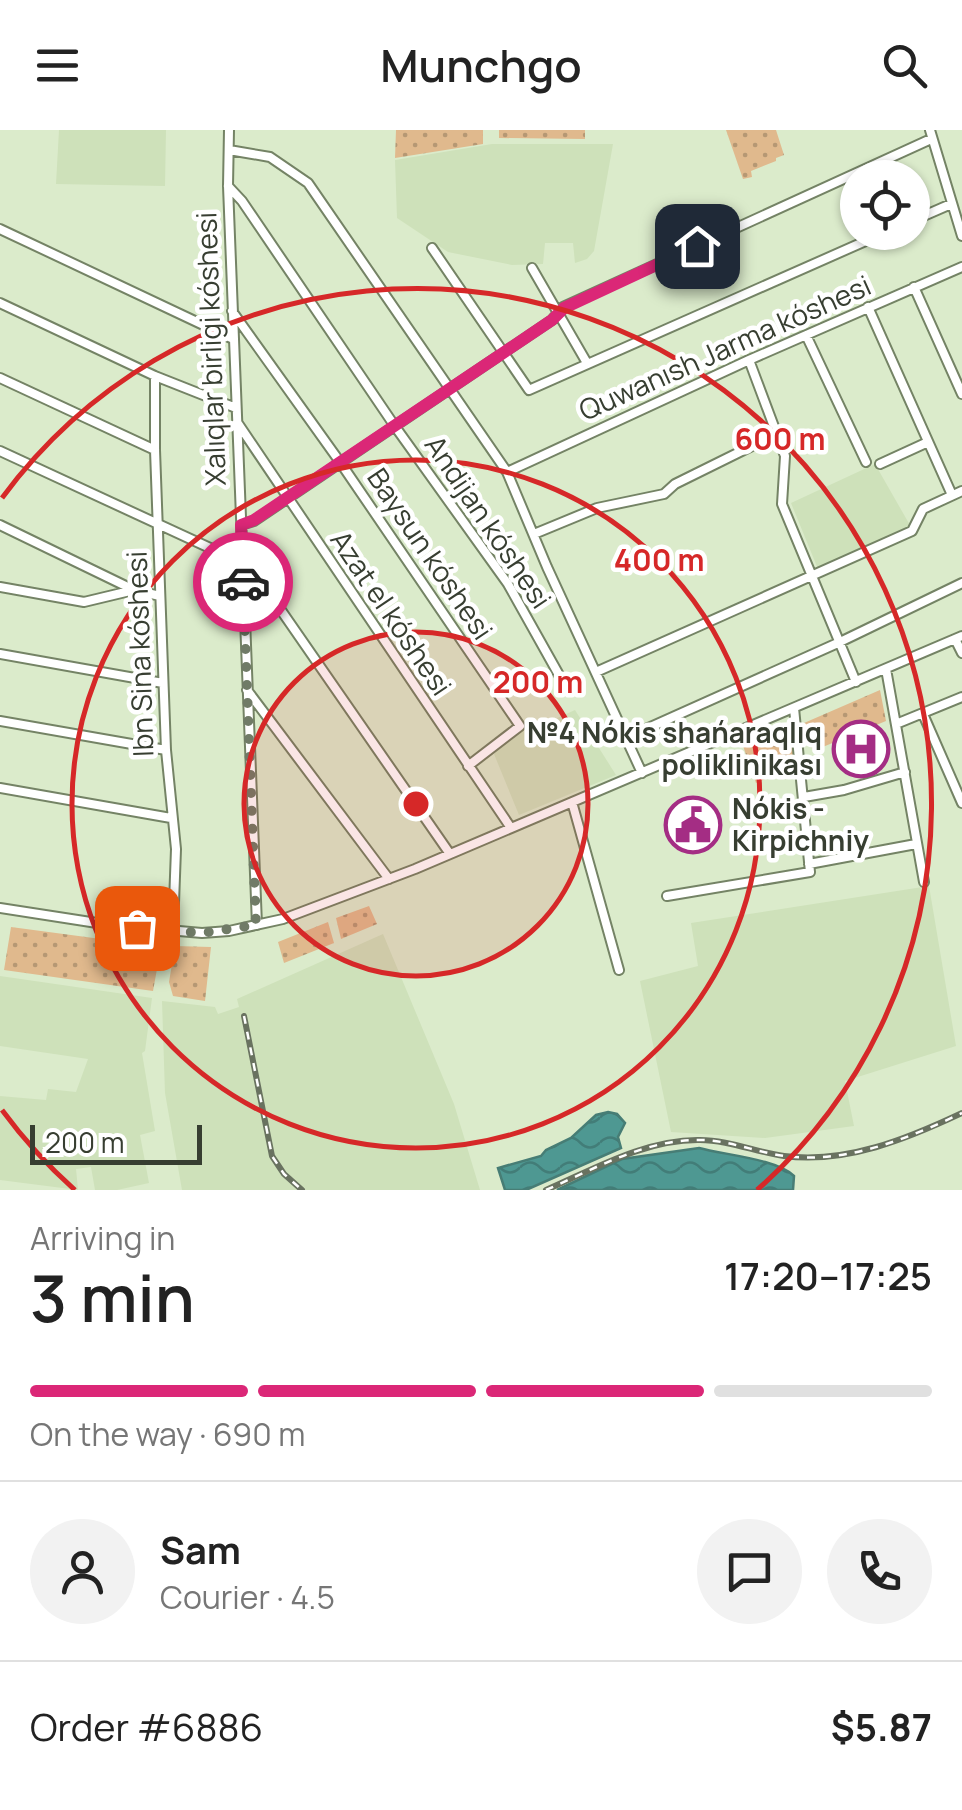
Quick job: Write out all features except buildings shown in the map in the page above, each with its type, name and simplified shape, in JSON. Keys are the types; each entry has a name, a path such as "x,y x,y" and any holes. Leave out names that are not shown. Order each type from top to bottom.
{"street":[{"name":"Xalıqlar birligi kóshesi","path":"229,130 232,311 256,925"},
{"path":"241,525 449,390 557,313 930,134 962,236"},
{"path":"228,150 270,157 308,183 507,472 642,773"},
{"name":"Andijan kóshesi","path":"228,186 508,584 568,691"},
{"path":"930,211 962,197"},
{"path":"0,229 234,338"},
{"path":"432,248 530,390 845,250"},
{"name":"Quwanısh Jarma kóshesi","path":"507,472 962,267"},
{"path":"532,268 587,363"},
{"path":"914,287 962,394"},
{"path":"0,303 156,376 236,408"},
{"path":"868,308 952,495"},
{"name":"Baysun kóshesi","path":"232,311 520,726 468,766"},
{"path":"806,335 866,462"},
{"path":"749,360 778,433 786,467 782,504 856,682"},
{"name":"Ibn Sina kóshesi","path":"156,376 163,683 176,849 173,930"},
{"path":"0,378 155,450"},
{"name":"Azat el kóshesi","path":"236,421 511,828"},
{"path":"534,534 597,508 664,494 674,484 778,433"},
{"path":"880,464 928,442"},
{"path":"0,451 223,554 242,554 450,854"},
{"path":"596,672 912,531 923,509 962,491"},
{"path":"0,525 134,590 160,596"},
{"path":"626,738 962,583"},
{"path":"0,587 84,602 134,590"},
{"path":"0,908 202,933 283,919 450,854 959,638 962,653"},
{"path":"0,654 163,683"},
{"path":"886,670 924,882"},
{"path":"248,690 389,879"},
{"path":"896,724 962,697"},
{"path":"794,708 810,868"},
{"path":"923,714 962,803"},
{"path":"0,721 166,750"},
{"path":"804,797 905,772"},
{"path":"0,788 171,818"},
{"path":"572,802 619,970"},
{"path":"667,896 916,844"}],"shaded area":[{"path":"59,130 166,130 165,186 56,184"},
{"path":"396,130 483,130 483,144 395,158"},
{"path":"499,130 585,130 585,139 499,138"},
{"path":"726,130 776,130 784,155 743,179"},
{"path":"492,144 613,144 594,251 587,259 575,263 573,243 545,243 543,264 512,265 448,252 397,218 395,160"},
{"path":"875,464 911,527 818,569 791,503"},
{"path":"880,690 886,721 813,751 804,723"},
{"path":"575,710 616,775 519,815 494,754 527,724 533,729"},
{"path":"792,726 798,765 756,783 743,746"},
{"path":"929,886 956,1046 845,1081 854,1126 765,1138 671,1132 640,981 698,966 691,923"},
{"path":"369,906 377,924 341,939 336,918"},
{"path":"328,922 334,943 284,963 278,942"},
{"path":"11,927 161,947 153,991 4,970"},
{"path":"383,934 454,1104 480,1190 182,1190 165,1093 162,1001 215,1007 218,1014 239,1007 237,999"},
{"path":"175,946 211,947 205,1001 173,996 169,982"},
{"path":"0,976 152,998 142,1053 155,1131 140,1135 149,1183 95,1190 91,1167 76,1169 78,1190 0,1180 0,1096 46,1100 48,1089 76,1092 88,1059 0,1046"}],"water":[{"path":"617,1114 625,1123 618,1137 621,1148 526,1190 505,1190 498,1168 541,1156 571,1138 596,1115"},
{"path":"699,1148 776,1165 794,1176 793,1190 557,1190 622,1159"}],"railway":[{"path":"244,1016 272,1156 302,1190"},
{"path":"546,1190 660,1144 710,1141 784,1156 830,1156 898,1140 962,1113"}],"way so far":[{"path":"137,928 202,933 256,925 243,582"}],"place":[{"name":"№4 Nókis shańaraqlıq poliklinikası","path":"861,749"},
{"name":"Nókis - Kirpichniy","path":"693,825"}],"route":[{"path":"243,582 241,525 476,372 564,308 697,246"}]}
